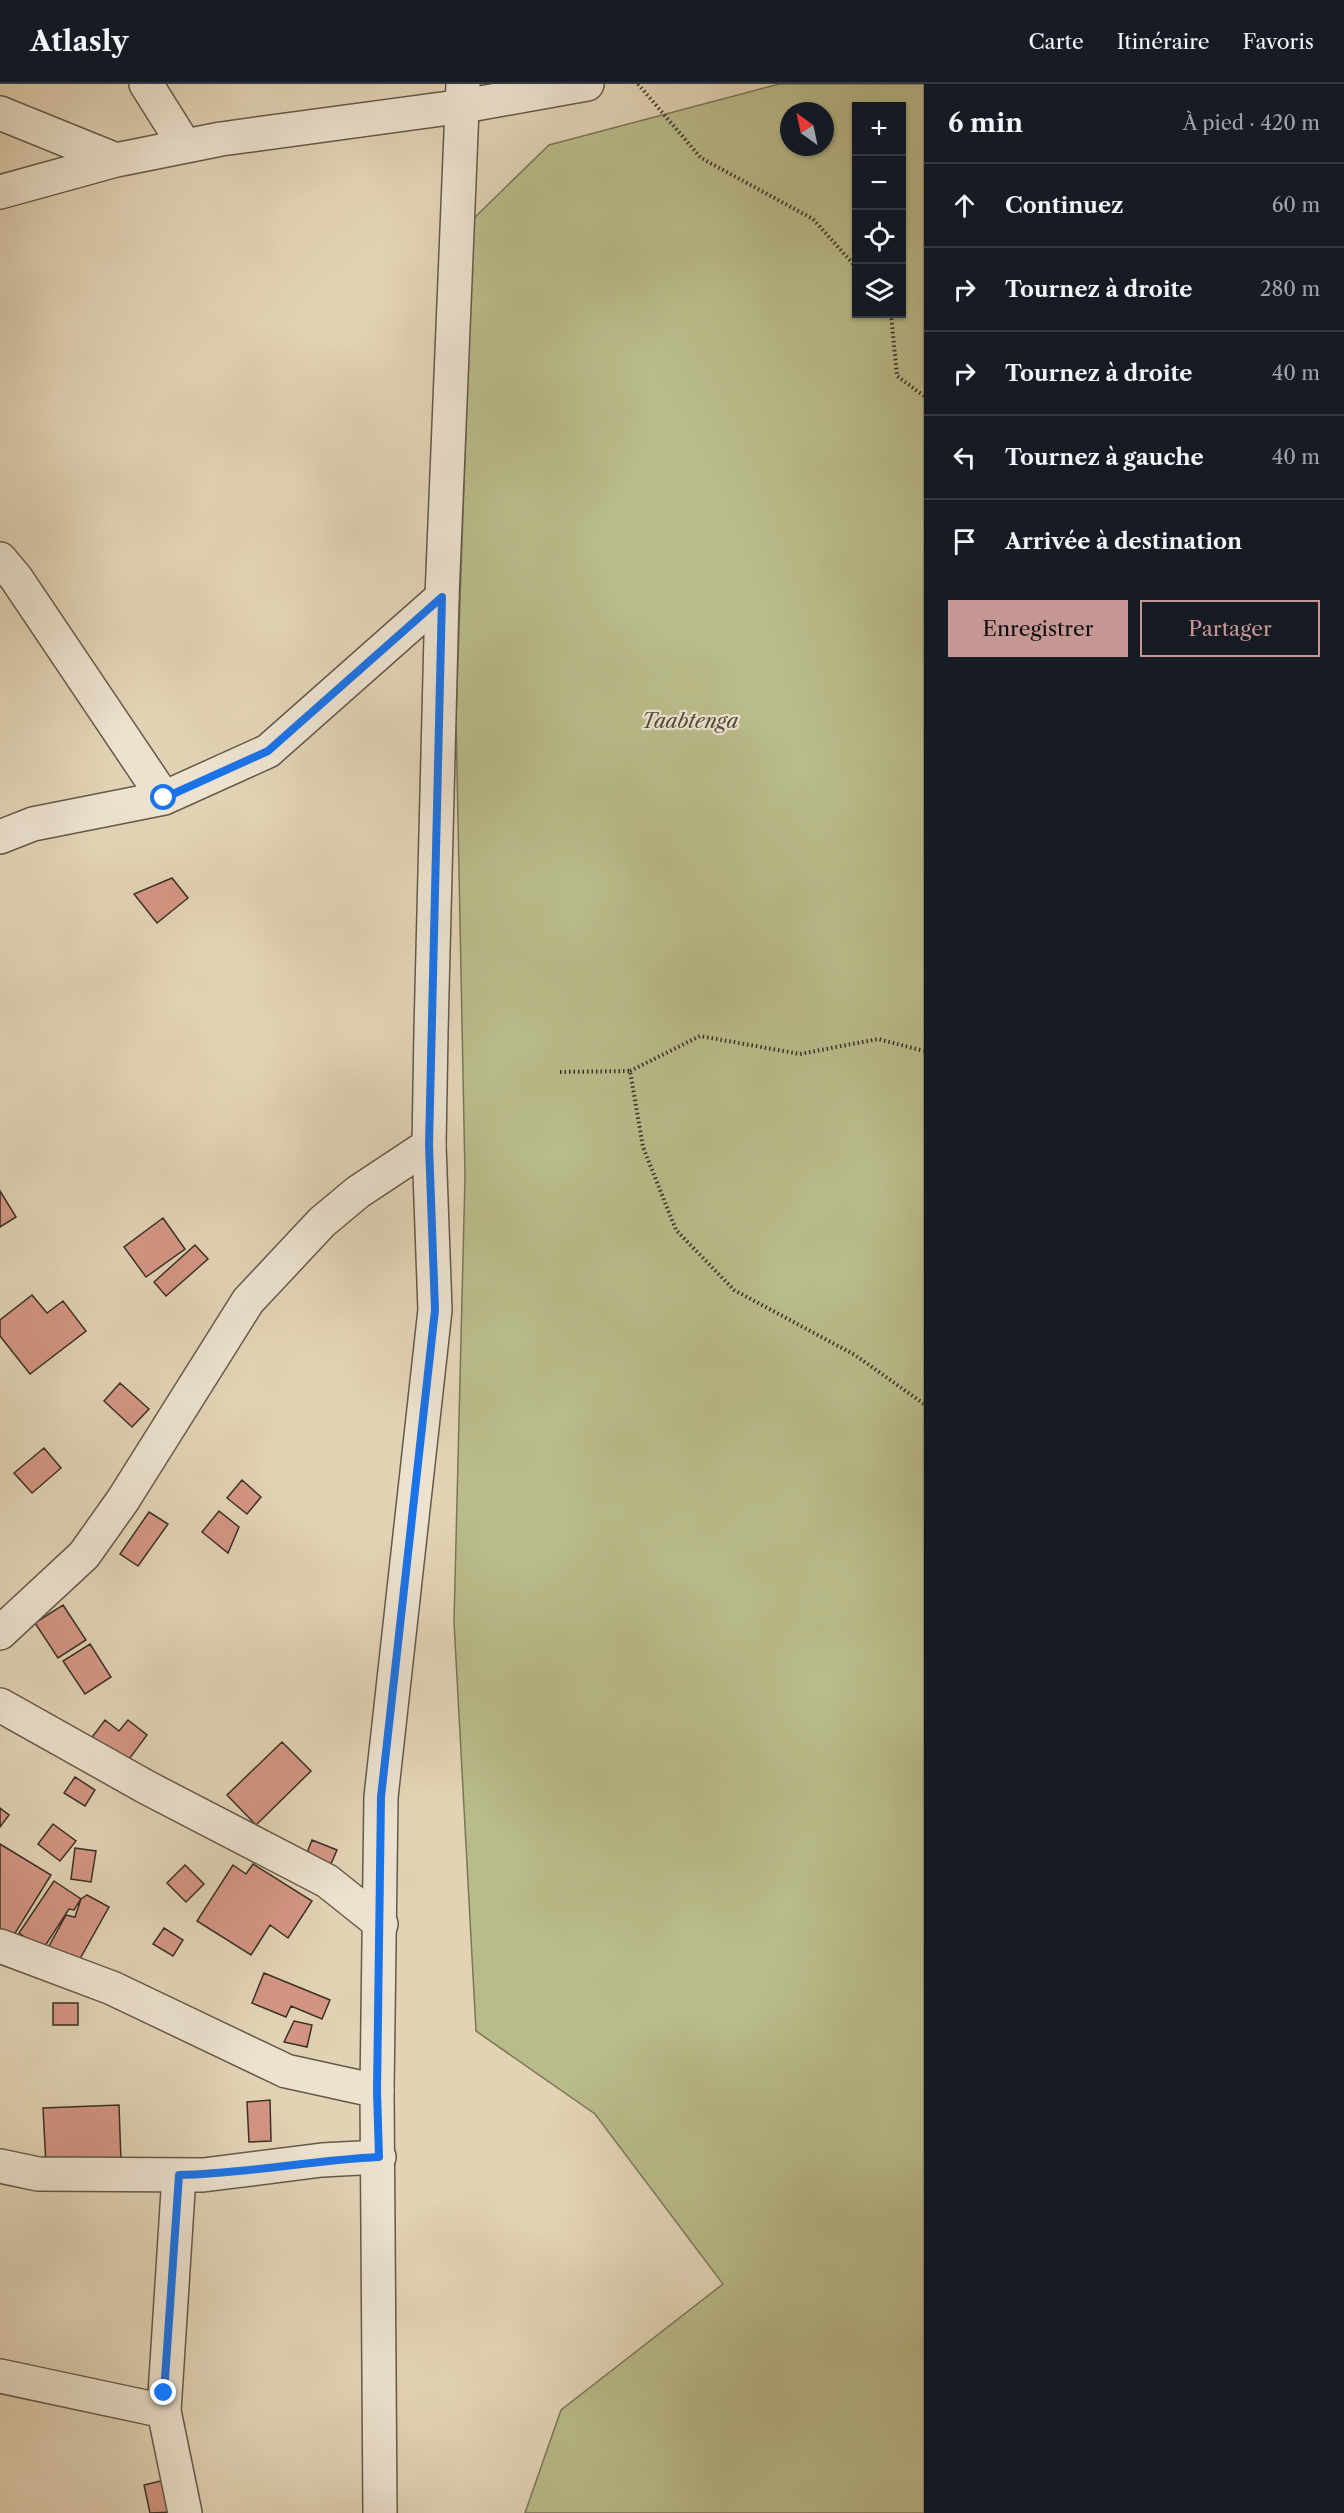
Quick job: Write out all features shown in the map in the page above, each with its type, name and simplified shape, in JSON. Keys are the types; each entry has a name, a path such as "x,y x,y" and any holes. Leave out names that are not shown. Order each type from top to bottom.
{"street":[{"path":"146,84 185,146"},
{"path":"0,192 116,160 185,146 463,95 587,84"},
{"path":"380,2513 377,2091 381,1797 435,1310 429,1145 442,597 463,95"},
{"path":"0,112 116,160"},
{"path":"0,559 16,578 164,798"},
{"path":"0,837 33,824 164,798 268,751 442,597"},
{"path":"0,1633 84,1555 123,1500 248,1301 322,1222 358,1192 429,1145"},
{"path":"0,1705 146,1787 327,1881 381,1924"},
{"path":"0,1946 112,1988 286,2071 377,2091"},
{"path":"0,2166 38,2174 203,2175 322,2160 379,2157"},
{"path":"179,2175 164,2411 185,2513"},
{"path":"0,2376 164,2411"}],"path":[{"path":"638,84 701,158 813,219 853,264"},
{"path":"891,318 897,376 924,396"},
{"path":"560,1072 630,1071 700,1036 800,1054 878,1039 924,1051"},
{"path":"630,1071 643,1147 676,1230 734,1290 855,1355 924,1404"}],"green space":[{"name":"Taabtenga","path":"779,84 924,84 924,2513 525,2513 561,2410 723,2284 595,2114 476,2031 454,1622 465,1176 456,718 473,219 549,145"}],"building":[{"path":"172,878 188,898 157,923 134,894"},
{"path":"0,1191 16,1217 0,1227"},
{"path":"163,1218 185,1249 146,1277 124,1247"},
{"path":"195,1245 208,1259 166,1296 154,1282"},
{"path":"32,1295 47,1313 63,1301 86,1331 30,1374 0,1336 0,1320"},
{"path":"120,1383 149,1409 132,1427 104,1401"},
{"path":"44,1448 61,1468 32,1493 14,1473"},
{"path":"242,1480 261,1497 247,1514 227,1498"},
{"path":"219,1511 239,1527 228,1553 202,1532"},
{"path":"149,1512 168,1524 138,1566 120,1554"},
{"path":"63,1605 86,1640 58,1658 35,1623"},
{"path":"90,1644 111,1677 85,1694 63,1661"},
{"path":"105,1720 119,1731 128,1720 147,1735 121,1770 86,1745"},
{"path":"282,1742 311,1771 256,1825 227,1795"},
{"path":"75,1777 95,1790 85,1806 64,1793"},
{"path":"0,1808 9,1815 0,1827"},
{"path":"53,1824 76,1841 60,1861 38,1844"},
{"path":"312,1840 337,1850 327,1873 303,1863"},
{"path":"0,1844 51,1875 9,1943 0,1941"},
{"path":"75,1848 96,1851 91,1882 71,1879"},
{"path":"253,1864 312,1901 288,1938 270,1925 251,1955 197,1921 233,1865 246,1874"},
{"path":"185,1865 204,1884 186,1902 167,1883"},
{"path":"54,1881 81,1899 74,1910 69,1909 43,1949 19,1933"},
{"path":"87,1895 109,1907 77,1964 48,1948 66,1915 75,1917 81,1899"},
{"path":"164,1928 183,1940 173,1956 153,1944"},
{"path":"264,1973 330,2000 322,2019 291,2006 286,2017 252,2003"},
{"path":"53,2003 78,2003 78,2025 53,2025"},
{"path":"294,2021 312,2025 307,2047 284,2042"},
{"path":"270,2100 271,2141 249,2142 247,2102"},
{"path":"119,2105 121,2162 46,2165 43,2108"},
{"path":"165,2480 172,2512 150,2513 144,2485"}],"route":[{"path":"164,798 268,751 442,597 429,1145 435,1310 381,1797 380,2018 377,2091 379,2157 322,2160 203,2175 179,2175 164,2393"}]}
